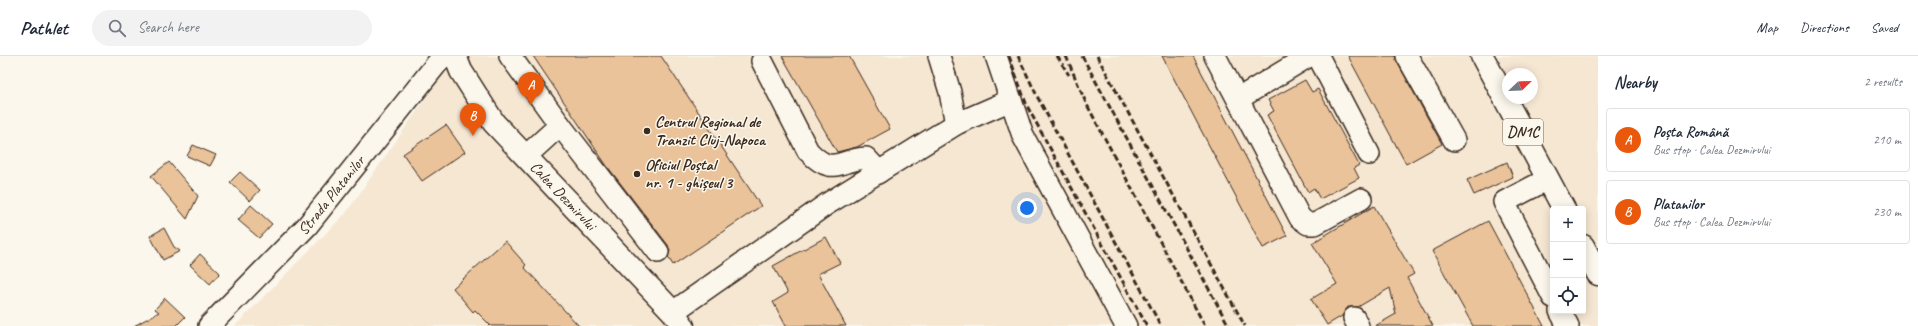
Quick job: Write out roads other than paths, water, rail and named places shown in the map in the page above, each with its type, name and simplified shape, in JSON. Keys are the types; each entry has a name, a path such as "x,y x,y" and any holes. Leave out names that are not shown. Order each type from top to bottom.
{"main road":[{"name":"Calea Dezmirului","path":"455,56 461,71 494,123 678,319"},
{"name":"DN1C","path":"1482,56 1562,206"},
{"path":"1586,252 1598,274"}],"street":[{"name":"Strada Platanilor","path":"209,326 307,226 443,56"},
{"path":"510,56 560,125 658,252"},
{"path":"939,56 950,92 956,124"},
{"path":"996,56 1023,136 1126,326"},
{"path":"1215,56 1300,218 1308,224 1315,224 1361,199"},
{"path":"1238,99 1309,56"},
{"path":"1318,56 1369,154"},
{"path":"1407,56 1454,140"},
{"path":"762,61 808,151 818,162 829,166 866,158 878,172"},
{"path":"678,319 827,204 956,124 1011,100"},
{"path":"526,156 560,125"},
{"path":"1548,179 1504,202 1550,291"},
{"path":"1562,314 1568,326"}],"railway":[{"path":"1009,56 1027,106 1147,326"},
{"path":"1018,56 1038,98 1161,326"},
{"path":"1057,56 1069,75"},
{"path":"1066,56 1086,103 1205,326"},
{"path":"1082,56 1229,326"},
{"path":"1097,56 1245,326"}],"place":[{"name":"Poșta Română","path":"531,105"},
{"name":"Centrul Regional de Tranzit Cluj-Napoca","path":"647,131"},
{"name":"Platanilor","path":"473,136"},
{"name":"Oficiul Poștal nr. 1 - ghișeul 3","path":"637,174"}]}
